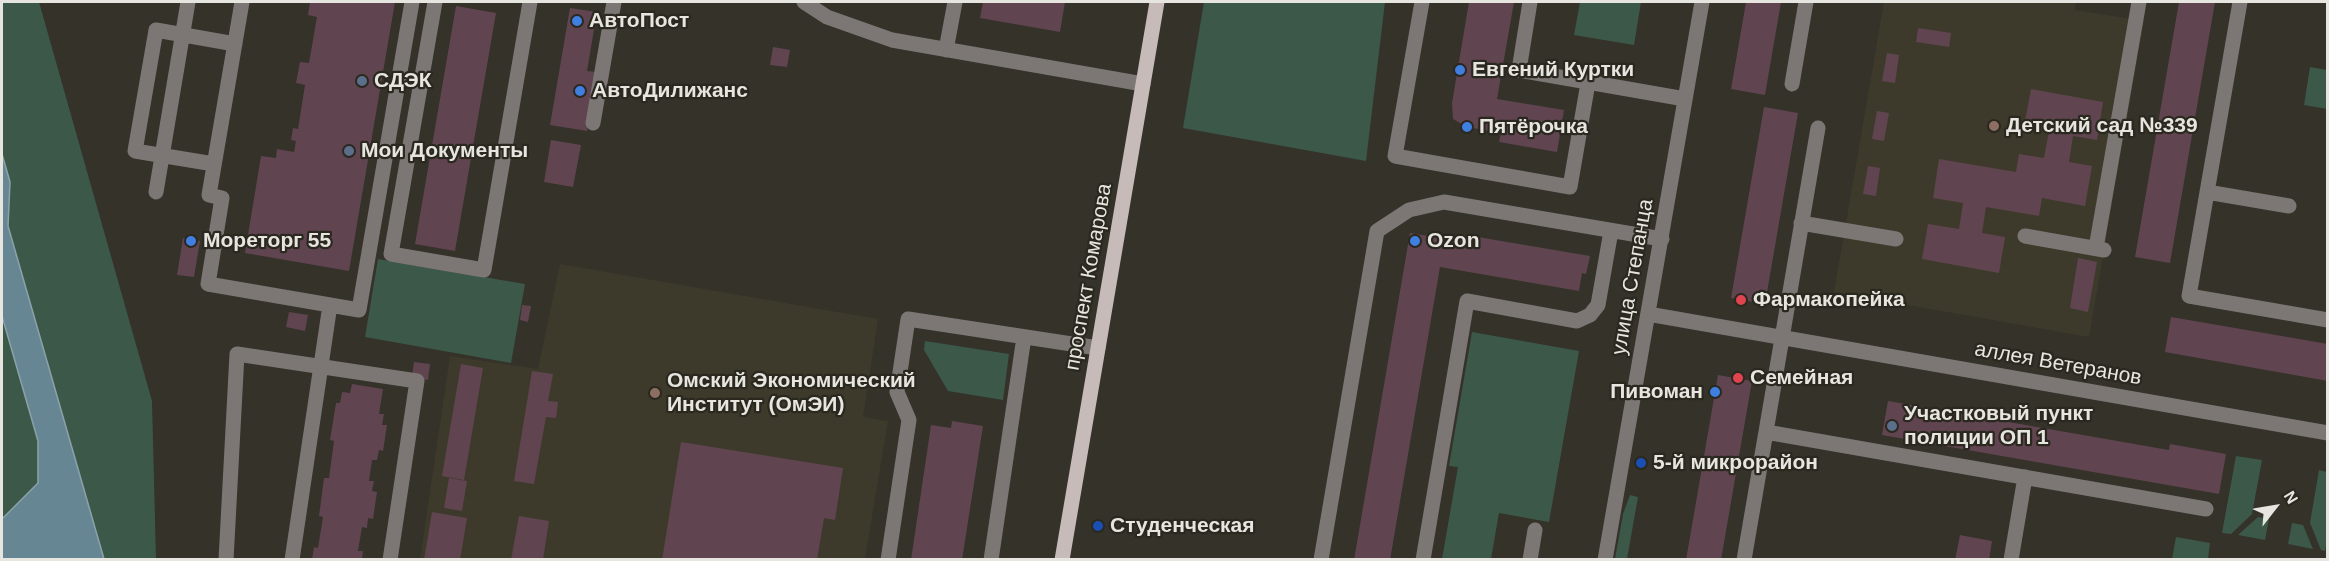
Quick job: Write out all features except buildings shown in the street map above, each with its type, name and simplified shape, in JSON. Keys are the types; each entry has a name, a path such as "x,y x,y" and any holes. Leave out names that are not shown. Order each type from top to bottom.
{"main road":[{"name":"проспект Комарова","path":"1062,560 1157,2"}],"street":[{"path":"156,192 188,2"},
{"path":"242,2 209,195 222,198 208,284 359,310 412,2"},
{"path":"435,2 391,254 484,270 530,2"},
{"path":"593,123 614,2"},
{"path":"804,2 827,17 892,40 1143,84"},
{"path":"946,50 955,2"},
{"path":"1422,2 1395,156 1570,187 1588,83"},
{"path":"1530,2 1519,70 1685,99"},
{"name":"улица Степанца","path":"1605,560 1702,2"},
{"path":"1792,84 1806,2"},
{"path":"2025,236 2100,249 2139,2"},
{"path":"2240,2 2189,296 2328,320"},
{"path":"214,164 135,151 156,30 235,44"},
{"path":"1744,560 1818,128"},
{"path":"2207,192 2289,206"},
{"path":"1321,560 1377,231 1409,210 1444,202 1662,239"},
{"path":"1802,223 1896,240"},
{"path":"1422,560 1467,302 1577,321 1590,315 1598,305 1611,231"},
{"path":"292,560 330,305"},
{"name":"аллея Ветеранов","path":"1648,314 2328,433"},
{"path":"888,560 909,420 897,392 908,319 1098,348"},
{"path":"991,560 1024,337"},
{"path":"226,560 237,354 417,381 390,560"},
{"path":"1766,432 2206,509"},
{"path":"2011,560 2025,477"},
{"path":"1530,560 1535,530"}],"shaded area":[{"name":"Детский сад №339","path":"1884,2 2076,2 2075,10 2144,21 2089,337 1834,292"},
{"name":"Омский Экономический Институт (ОмЭИ)","path":"560,264 878,319 863,417 888,421 865,559 420,560 450,356 538,369"}],"green space":[{"path":"2,2 39,2 152,401 156,559 2,559"},
{"path":"1204,2 1385,2 1366,161 1183,128"},
{"path":"1580,2 1641,2 1634,45 1574,35"},
{"path":"2310,67 2327,70 2327,109 2304,105"},
{"path":"378,259 525,284 511,363 365,337"},
{"path":"1472,332 1579,351 1549,522 1499,513 1491,559 1442,559 1458,467 1449,466"},
{"path":"925,341 1009,354 1003,400 948,391 924,350"},
{"path":"2236,456 2262,460 2252,514 2231,534 2222,533"},
{"path":"2319,470 2327,472 2328,534 2325,551 2321,550 2310,523"},
{"path":"1630,495 1638,497 1627,559 1615,559 1623,514"},
{"path":"2258,517 2269,519 2265,540 2238,535"},
{"path":"2292,523 2303,525 2313,549 2288,544"},
{"path":"2176,537 2210,543 2208,559 2172,559"}],"water":[{"path":"2,154 10,182 8,226 104,559 2,559 2,519 38,483 38,441 2,316"}],"place":[{"name":"АвтоПост","path":"577,21"},
{"name":"Евгений Куртки","path":"1460,70"},
{"name":"СДЭК","path":"362,81"},
{"name":"АвтоДилижанс","path":"580,91"},
{"name":"Детский сад №339","path":"1994,126"},
{"name":"Пятёрочка","path":"1467,127"},
{"name":"Мои Документы","path":"349,151"},
{"name":"Мореторг 55","path":"191,241"},
{"name":"Ozon","path":"1415,241"},
{"name":"Фармакопейка","path":"1741,300"},
{"name":"Семейная","path":"1738,378"},
{"name":"Пивоман","path":"1715,392"},
{"name":"Омский Экономический Институт (ОмЭИ)","path":"655,393"},
{"name":"Участковый пункт полиции ОП 1","path":"1892,426"},
{"name":"5-й микрорайон","path":"1641,463"},
{"name":"Студенческая","path":"1098,526"}]}
